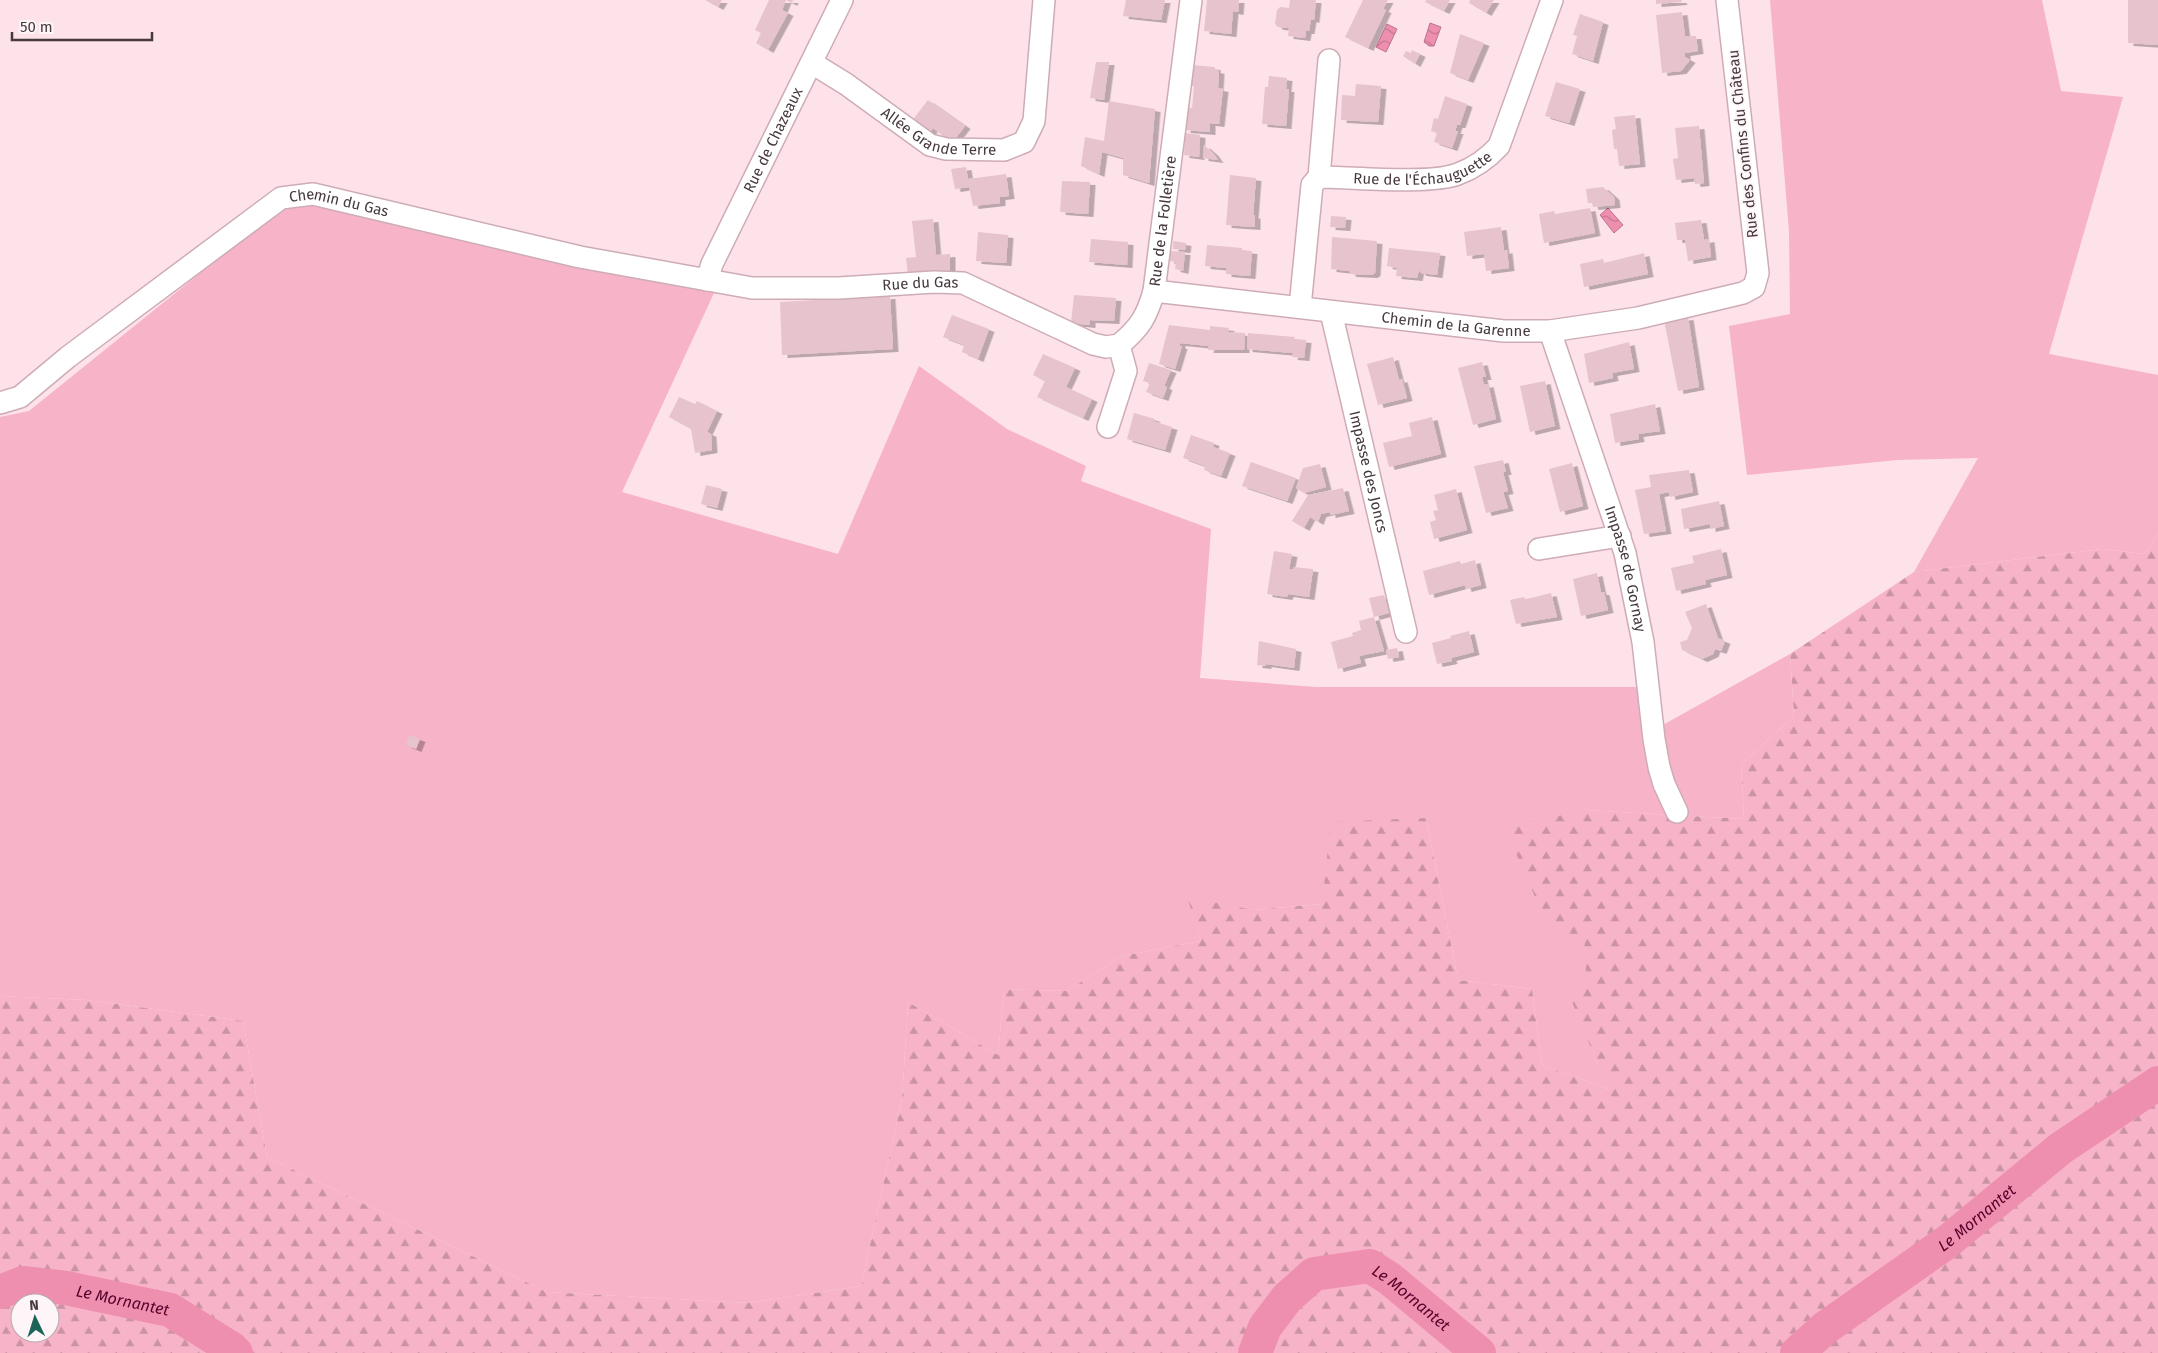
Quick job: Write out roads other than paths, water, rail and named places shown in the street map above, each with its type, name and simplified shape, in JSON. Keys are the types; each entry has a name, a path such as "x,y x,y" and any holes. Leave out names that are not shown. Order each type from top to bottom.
{"street":[{"name":"Rue de Chazeaux","path":"707,280 716,255 842,0"},
{"name":"Allée Grande Terre","path":"812,63 846,84 930,145 946,149 1004,150 1024,142 1034,121 1044,0"},
{"name":"Rue de la Folletière","path":"1119,345 1142,322 1154,291 1191,0"},
{"name":"Rue de l'Échauguette","path":"1319,176 1429,178 1457,174 1487,158 1499,146 1552,0"},
{"name":"Rue des Confins du Château","path":"1727,0 1758,273 1754,287"},
{"path":"1300,307 1312,186 1319,176 1329,60"},
{"name":"Chemin du Gas","path":"0,403 20,397 68,357 281,198 312,194 580,257 707,280"},
{"name":"Rue du Gas","path":"707,280 752,288 839,288 963,282 1092,344 1106,347 1119,345"},
{"name":"Chemin de la Garenne","path":"1154,291 1504,332 1550,331 1638,318 1743,293 1754,287"},
{"name":"Impasse des Joncs","path":"1331,312 1406,632"},
{"name":"Impasse de Gornay","path":"1550,331 1620,536 1643,642 1654,740 1659,767 1664,784 1677,812"},
{"path":"1108,427 1126,371 1119,345"},
{"path":"1539,549 1620,536"}],"water":[{"path":"1430,23 1441,27 1434,46 1429,46 1424,42"},
{"path":"1387,24 1397,29 1386,52 1376,47"},
{"path":"1608,208 1623,225 1614,233 1600,215"}],"waterway":[{"name":"Le Mornantet","path":"1797,1353 1825,1328 1947,1242 2061,1148 2158,1083"},
{"name":"Le Mornantet","path":"1255,1353 1265,1327 1287,1298 1314,1274 1370,1266 1390,1279 1479,1353"},
{"name":"Le Mornantet","path":"0,1292 23,1283 66,1288 170,1310 236,1353"}]}
